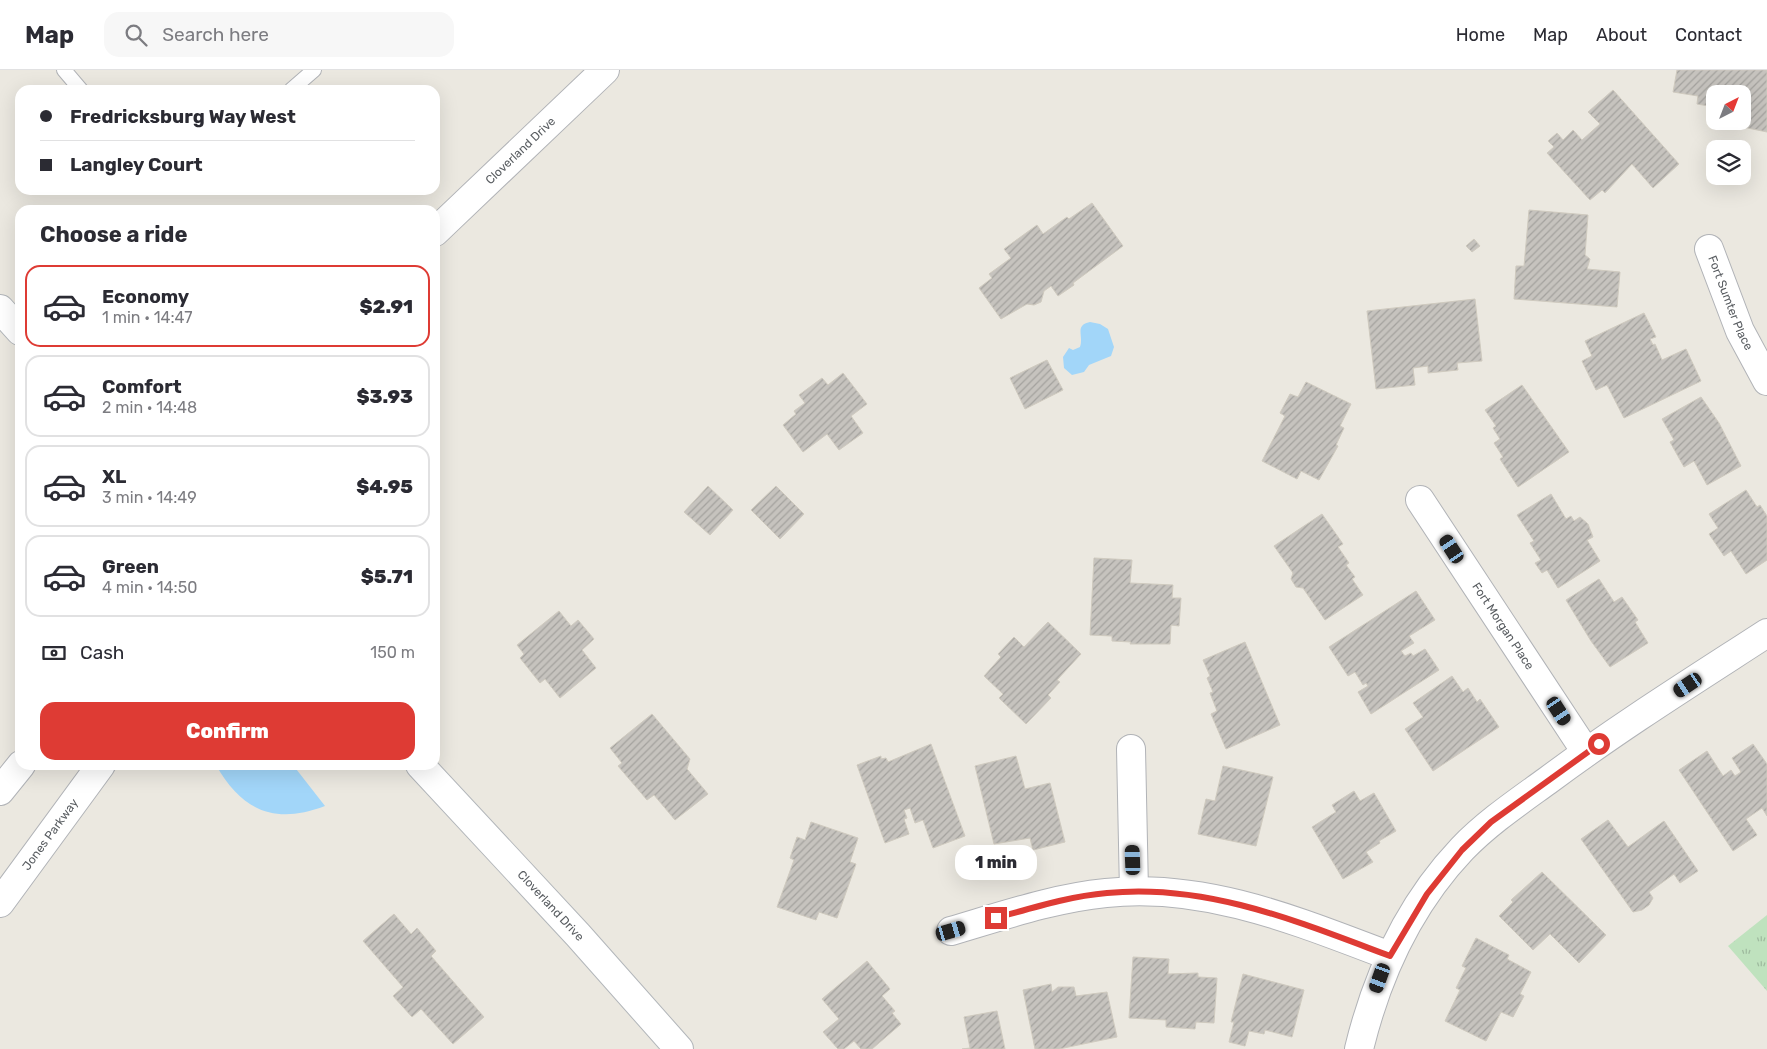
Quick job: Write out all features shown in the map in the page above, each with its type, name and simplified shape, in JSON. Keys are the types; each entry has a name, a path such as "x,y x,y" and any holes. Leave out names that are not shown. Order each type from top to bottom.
{"street":[{"name":"Cloverland Drive","path":"440,226 605,70"},
{"name":"Fort Sumter Place","path":"1709,248 1740,331 1767,381"},
{"path":"0,308 15,324"},
{"name":"Fort Morgan Place","path":"1420,500 1586,752"},
{"path":"1359,1049 1371,1001 1390,956 1427,894 1462,850 1491,822 1586,752 1767,633"},
{"path":"1130,749 1134,891"},
{"path":"0,791 17,770"},
{"name":"Jones Parkway","path":"0,904 97,770"},
{"name":"Cloverland Drive","path":"425,770 623,985 679,1049"},
{"path":"951,931 1075,897 1134,891 1185,895 1257,908 1390,956"}],"lane":[{"path":"64,70 77,85"},
{"path":"297,85 314,70"}],"green space":[{"path":"1767,915 1767,991 1728,946"}],"water":[{"path":"1085,323 1100,324 1108,329 1114,347 1111,356 1089,365 1084,372 1072,375 1064,368 1063,357 1069,348 1073,350 1080,347 1081,328"},
{"path":"219,770 297,770 325,806 307,812 275,814 249,803 226,781"}],"building":[{"path":"1677,70 1767,70 1767,132 1751,129 1751,85 1706,85 1706,106 1697,104 1698,96 1673,92"},
{"path":"1613,90 1679,164 1653,188 1632,164 1605,193 1602,190 1590,200 1547,153 1554,147 1548,141 1557,133 1563,140 1573,130 1582,140 1600,124 1588,112"},
{"path":"1092,203 1123,246 1058,296 1051,286 1044,291 1041,302 1034,305 1027,304 1001,319 979,288 992,278 989,274 1011,258 1004,249 1037,225 1043,234 1067,217 1069,219"},
{"path":"1529,210 1588,215 1585,255 1590,259 1587,269 1620,272 1617,307 1514,299 1516,266 1524,266"},
{"path":"1474,239 1480,246 1472,252 1466,246"},
{"path":"1475,299 1482,361 1457,363 1458,370 1428,373 1428,366 1413,368 1415,385 1376,389 1367,311"},
{"path":"1644,313 1656,337 1650,339 1653,345 1655,344 1662,360 1686,349 1701,381 1624,418 1607,385 1596,390 1582,361 1592,356 1585,341"},
{"path":"1047,360 1063,390 1025,409 1010,378"},
{"path":"843,373 867,404 851,416 863,433 839,450 827,434 803,452 783,425 796,414 794,411 805,403 799,395 822,378 828,385"},
{"path":"1306,382 1351,404 1340,426 1344,428 1336,445 1338,446 1319,480 1301,471 1297,479 1262,461 1285,416 1280,413 1290,394 1298,397"},
{"path":"1522,385 1569,452 1518,487 1500,459 1503,457 1494,443 1500,439 1493,428 1496,426 1485,410"},
{"path":"1701,397 1719,423 1741,466 1707,485 1694,461 1684,467 1670,442 1674,440 1662,419"},
{"path":"708,486 733,510 710,535 684,512"},
{"path":"776,486 804,514 780,539 751,510"},
{"path":"1746,490 1757,507 1760,505 1767,516 1767,560 1746,574 1731,551 1724,556 1709,534 1718,528 1709,514"},
{"path":"1551,494 1566,519 1571,516 1574,521 1580,517 1588,524 1593,537 1587,540 1600,561 1558,588 1547,570 1542,573 1535,563 1541,560 1530,543 1534,541 1517,515"},
{"path":"1322,514 1343,544 1338,547 1349,563 1346,565 1355,577 1352,579 1363,595 1325,620 1303,588 1296,587 1291,579 1293,573 1274,546"},
{"path":"1094,558 1132,560 1130,583 1173,585 1172,598 1181,598 1179,626 1171,625 1170,644 1130,644 1131,642 1112,641 1112,636 1090,635"},
{"path":"1599,579 1614,602 1622,597 1638,620 1635,622 1648,643 1610,667 1591,641 1566,600"},
{"path":"1416,591 1435,620 1409,636 1414,643 1401,651 1405,656 1411,653 1413,656 1425,649 1439,670 1371,714 1358,692 1368,686 1366,683 1363,685 1355,672 1348,676 1329,647"},
{"path":"559,611 571,626 578,620 594,639 582,650 596,668 560,698 545,679 540,683 520,658 524,654 517,645"},
{"path":"1048,622 1081,654 1057,680 1060,682 1048,695 1051,698 1026,724 999,698 1003,694 984,676 1001,657 998,654 1014,637 1024,647"},
{"path":"1245,642 1280,725 1226,749 1211,714 1217,711 1210,693 1213,692 1207,678 1210,676 1203,660"},
{"path":"1452,676 1463,692 1468,688 1477,702 1480,699 1499,727 1433,771 1405,729 1423,717 1413,703"},
{"path":"652,714 690,759 687,769 708,794 675,820 654,795 647,800 618,766 622,763 610,748"},
{"path":"931,744 965,836 933,848 923,820 915,823 910,808 904,810 907,818 904,819 909,834 885,843 857,765 881,756 881,759 886,758 888,762"},
{"path":"1753,744 1767,764 1767,816 1762,808 1746,819 1757,835 1733,851 1679,770 1707,751 1723,776 1731,770 1735,776 1741,772 1732,758"},
{"path":"1016,756 1025,789 1050,783 1065,842 1033,850 1030,838 994,844 975,766"},
{"path":"1223,766 1273,777 1256,846 1198,834 1206,799 1215,801"},
{"path":"1354,791 1360,801 1374,793 1396,831 1379,841 1380,843 1366,852 1373,862 1343,879 1312,827 1336,812 1332,805"},
{"path":"1608,820 1628,847 1664,821 1698,871 1680,883 1674,874 1649,892 1653,898 1649,905 1642,910 1633,912 1581,839"},
{"path":"811,822 858,838 850,862 856,864 837,918 819,912 816,920 777,907 794,860 790,858 797,837 805,840"},
{"path":"1542,872 1606,935 1579,963 1550,934 1533,950 1499,916 1513,902 1511,900"},
{"path":"394,914 411,934 417,928 436,951 431,956 484,1017 453,1044 421,1009 412,1017 393,996 403,987 363,941"},
{"path":"1476,938 1509,955 1507,959 1531,972 1520,994 1524,996 1513,1017 1501,1012 1486,1041 1445,1021 1460,990 1456,988 1466,968 1462,966"},
{"path":"1133,957 1169,959 1168,974 1198,973 1198,977 1217,978 1214,1023 1196,1022 1195,1029 1166,1027 1166,1020 1129,1018"},
{"path":"867,961 890,989 882,996 895,1011 892,1013 901,1024 872,1049 861,1049 854,1041 844,1049 838,1049 823,1032 839,1019 822,999"},
{"path":"1243,974 1304,990 1292,1037 1265,1030 1264,1034 1249,1031 1245,1046 1229,1042 1234,1022 1231,1022"},
{"path":"1051,984 1052,992 1058,987 1074,987 1076,996 1107,992 1117,1037 1059,1049 1035,1049 1023,990"},
{"path":"997,1011 1005,1049 962,1049 970,1048 964,1017"}],"route":[{"path":"996,918 1075,897 1134,891 1159,892 1219,900 1257,908 1390,956 1414,913 1437,879 1462,850 1491,822 1599,744"}]}
